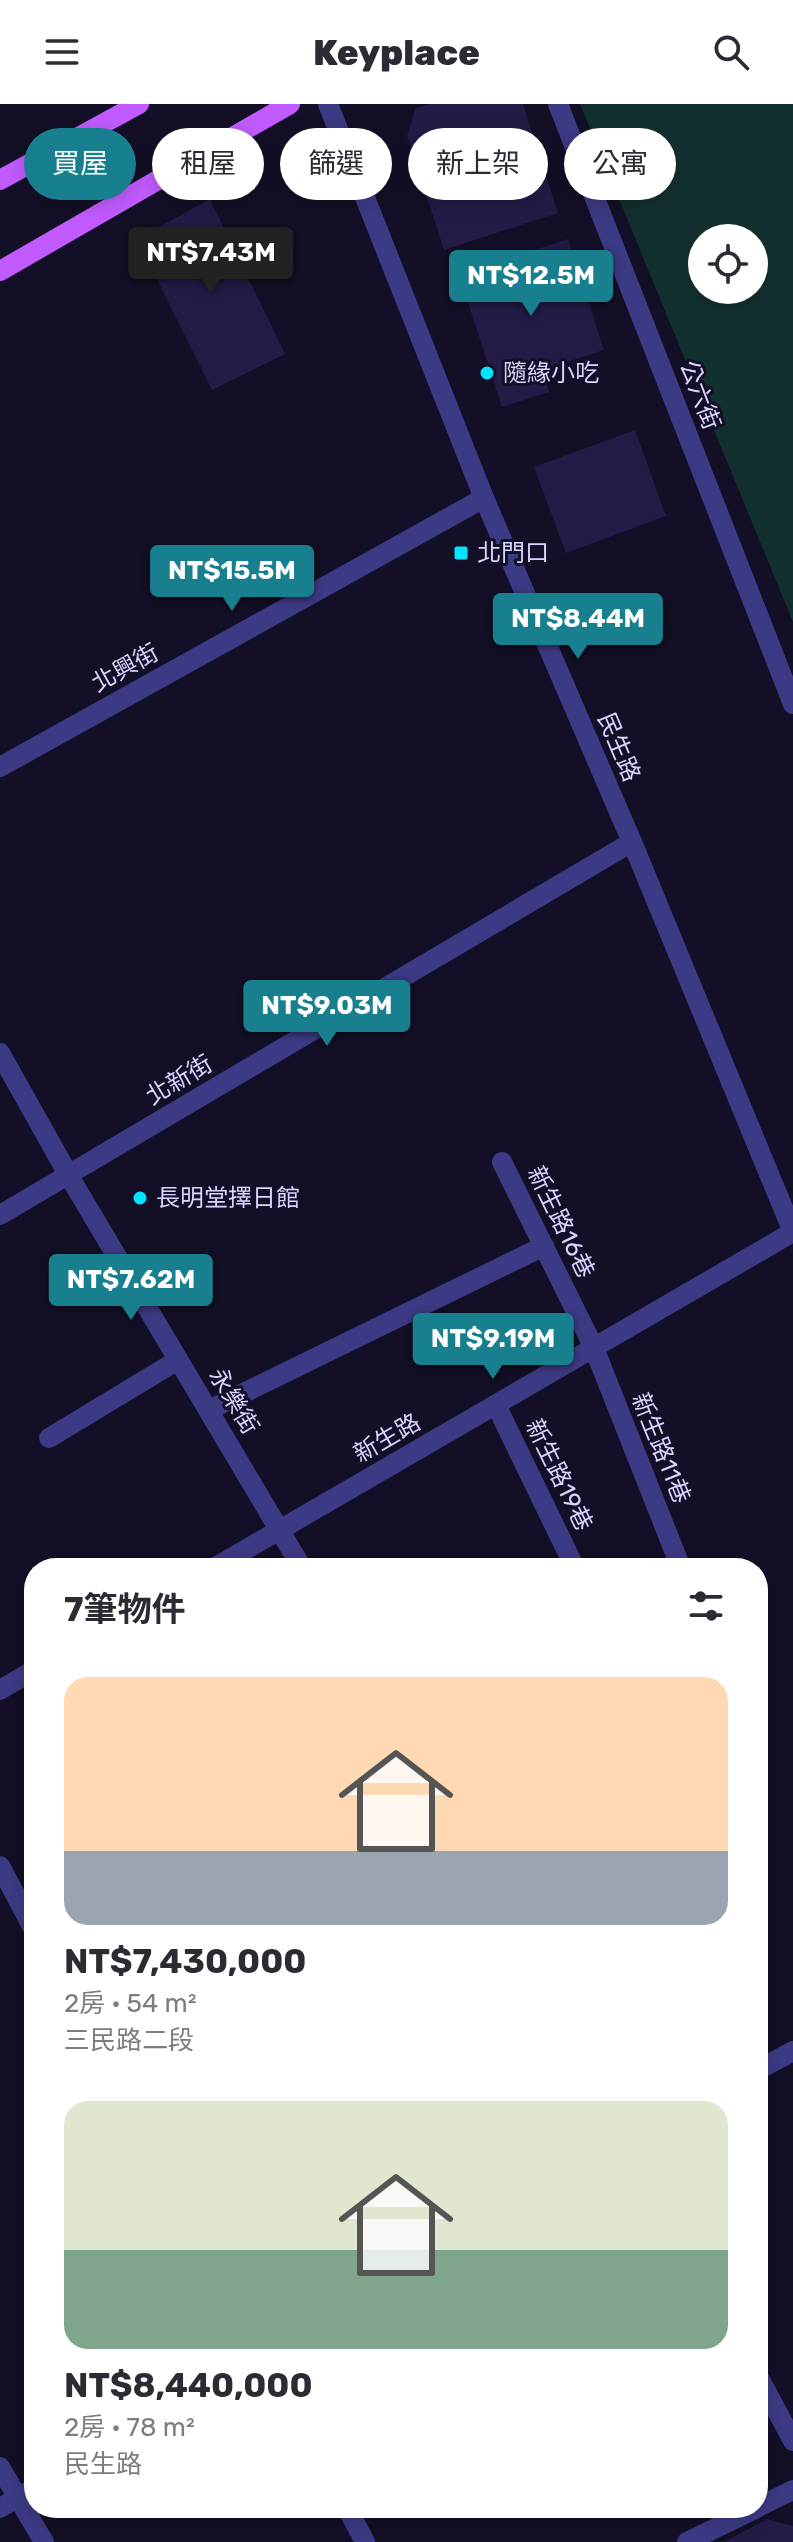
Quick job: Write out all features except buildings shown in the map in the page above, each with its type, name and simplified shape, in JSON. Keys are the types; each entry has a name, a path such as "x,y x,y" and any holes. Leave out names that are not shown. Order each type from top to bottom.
{"main road":[{"path":"0,180 139,104"},
{"path":"0,271 290,104"}],"street":[{"name":"民生路","path":"328,104 484,498 632,842 793,1232"},
{"name":"公六街","path":"558,104 793,704"},
{"name":"北興街","path":"0,767 484,498"},
{"name":"北新街","path":"0,1215 632,842"},
{"name":"永樂街","path":"0,1053 69,1176 296,1558"},
{"name":"新生路16巷","path":"502,1162 594,1348"},
{"name":"新生路","path":"232,1558 793,1232"},
{"path":"209,1410 544,1246"},
{"name":"新生路11巷","path":"594,1348 677,1558"},
{"path":"49,1438 178,1360"},
{"name":"新生路19巷","path":"496,1405 570,1558"},
{"path":"0,1690 24,1676"},
{"path":"0,1866 24,1911"},
{"path":"768,2065 793,2051"},
{"path":"768,2395 793,2441"},
{"path":"0,2467 17,2498"},
{"path":"768,2502 793,2490"},
{"path":"29,2518 44,2542"},
{"path":"352,2518 365,2542"},
{"path":"687,2542 736,2518"}],"green space":[{"path":"580,104 793,104 793,622 619,200 676,200 676,128 590,128"}],"place":[{"name":"隨緣小吃","path":"487,373"},
{"name":"北門口","path":"461,553"},
{"name":"長明堂擇日館","path":"140,1198"}]}
